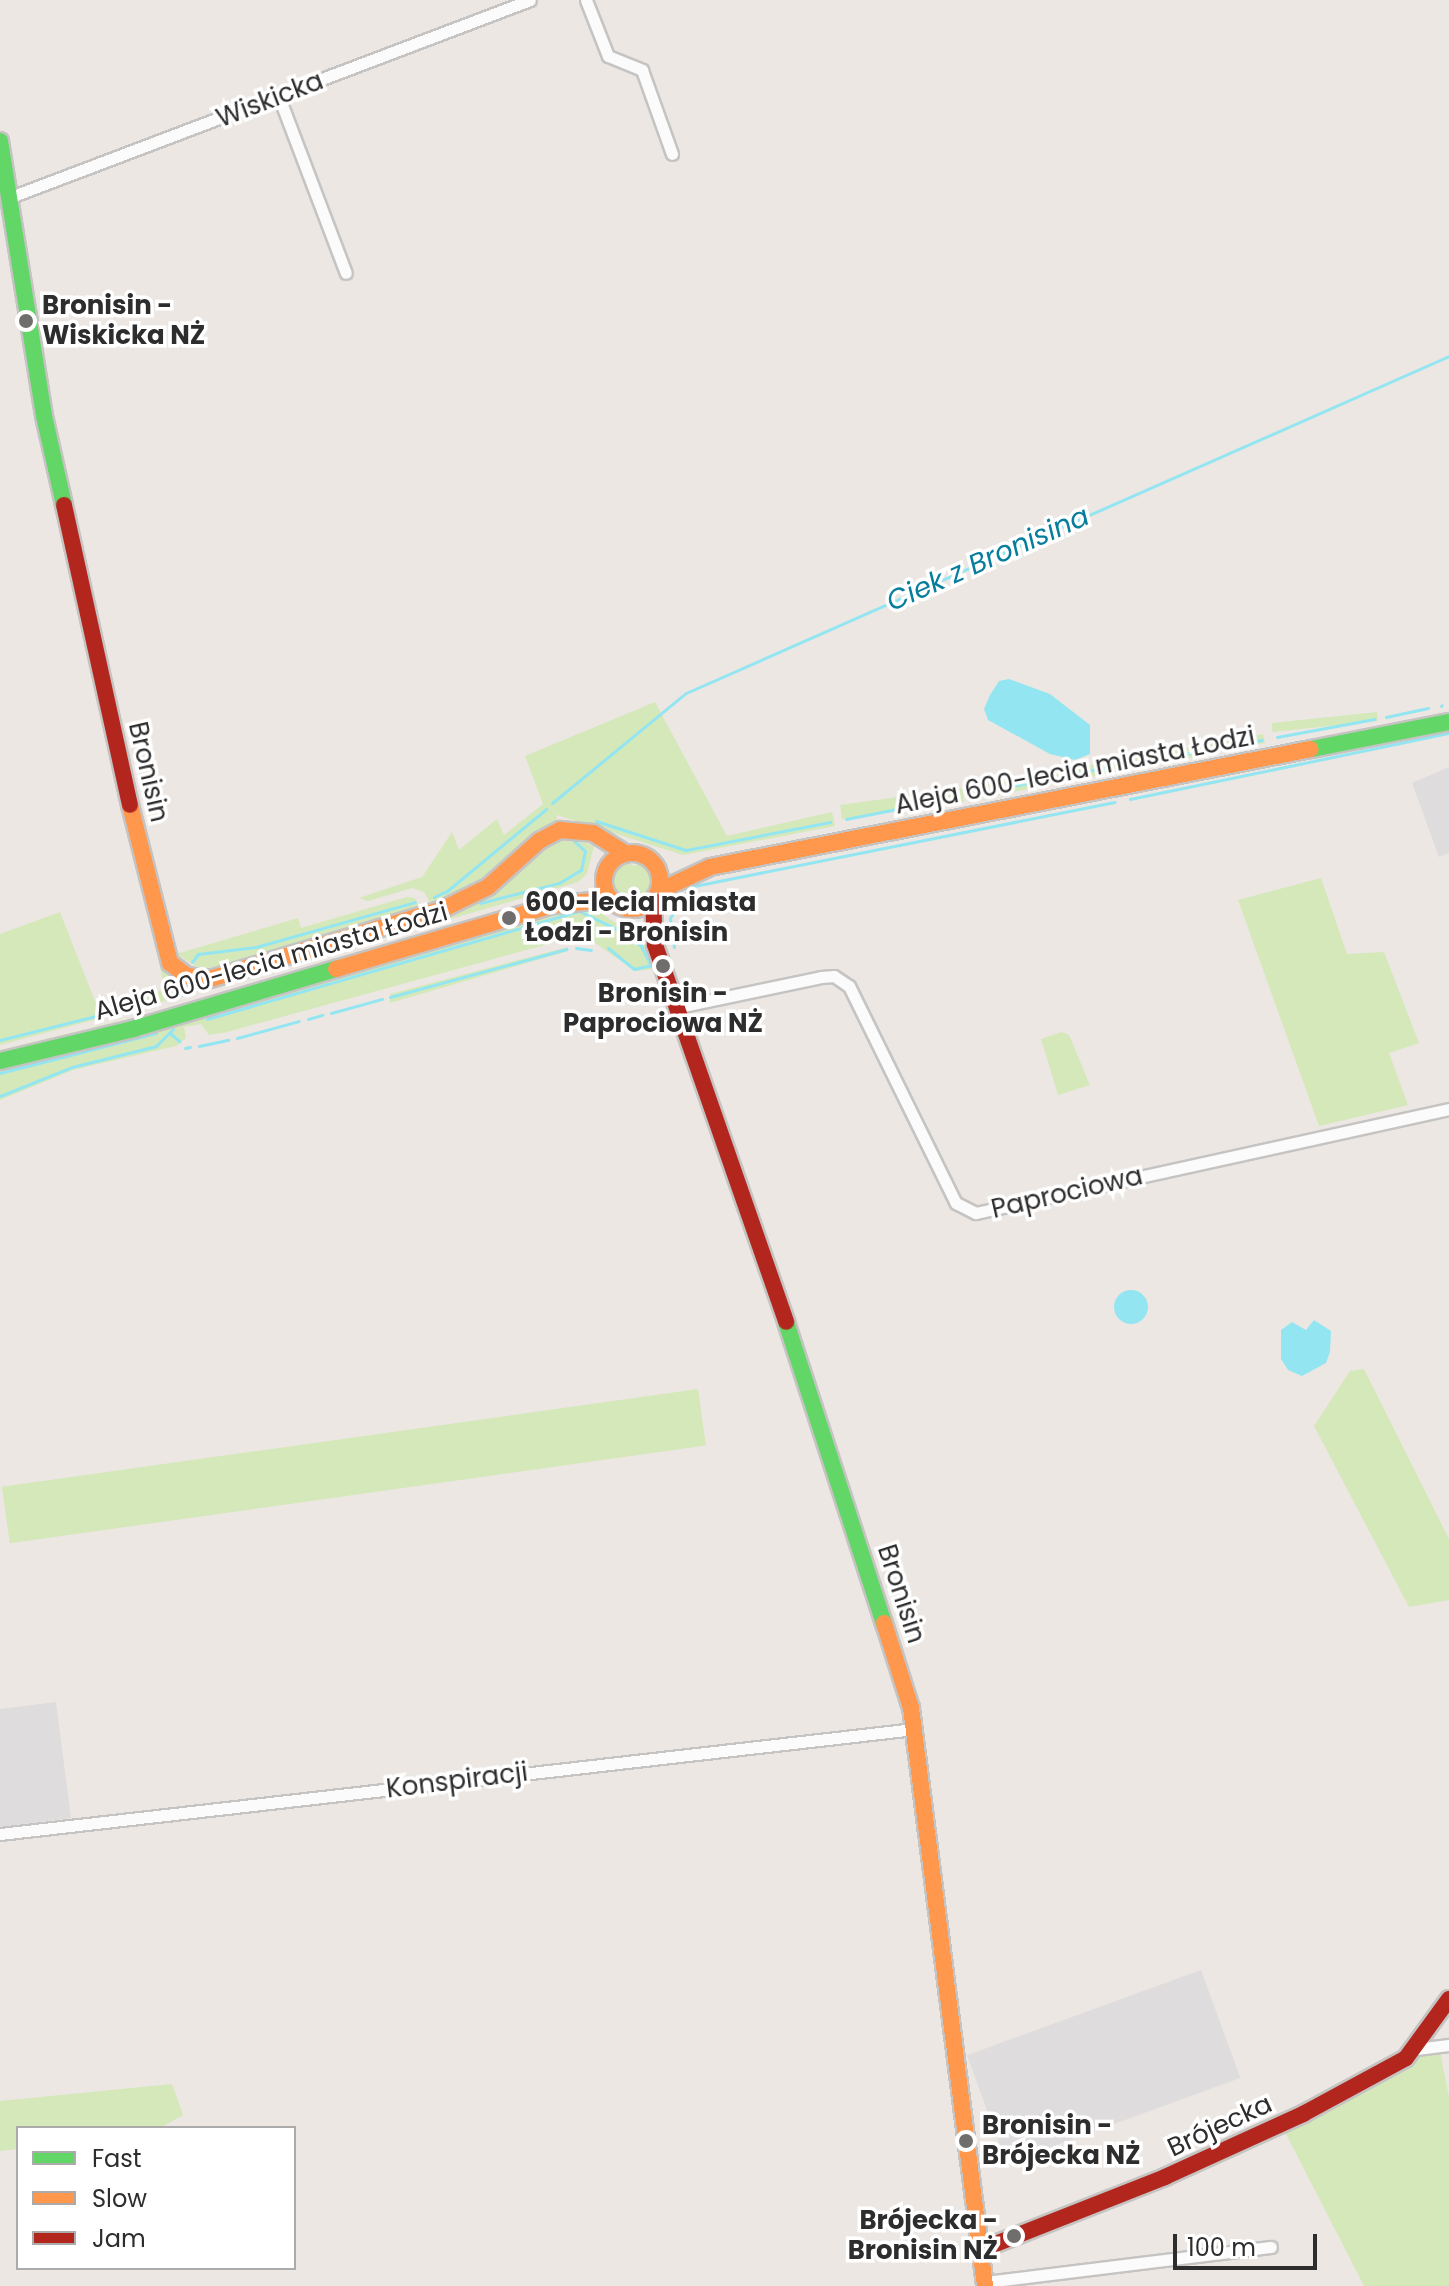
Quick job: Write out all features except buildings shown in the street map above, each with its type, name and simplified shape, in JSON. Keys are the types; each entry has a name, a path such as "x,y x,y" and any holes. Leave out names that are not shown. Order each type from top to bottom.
{"street":[{"name":"Wiskicka","path":"8,198 530,0"},
{"path":"586,0 608,56 642,70 672,154"},
{"path":"279,97 346,273"},
{"name":"Bronisin","path":"0,141 55,469 157,925 174,967 195,978 216,978 451,906 497,881 550,833 585,832"},
{"name":"Aleja 600-lecia miasta Łodzi","path":"657,867 710,867 1449,722"},
{"path":"585,832 626,854 640,854 657,867 656,895 630,909 611,899 606,873 585,832"},
{"path":"606,873 626,854"},
{"name":"Aleja 600-lecia miasta Łodzi","path":"656,895 710,867"},
{"name":"Aleja 600-lecia miasta Łodzi","path":"554,905 606,873"},
{"name":"Bronisin","path":"655,945 656,895"},
{"name":"Aleja 600-lecia miasta Łodzi","path":"0,1061 144,1025 554,905 611,899"},
{"name":"Bronisin","path":"630,909 655,945 678,1007 818,1413 907,1691 985,2284"},
{"name":"Paprociowa","path":"678,1007 821,977 834,976 849,986 956,1203 976,1213 1449,1109"},
{"name":"Konspiracji","path":"0,1834 914,1729"},
{"name":"Brójecka","path":"980,2250 1278,2126 1416,2049 1449,1999"},
{"path":"1416,2049 1449,2045"},
{"path":"985,2284 1271,2247"}],"shaded area":[{"path":"1449,767 1449,853 1439,857 1412,783"},
{"path":"56,1702 71,1818 0,1827 0,1709"},
{"path":"1201,1970 1240,2078 1006,2163 967,2055"}],"green space":[{"path":"655,702 727,836 832,812 835,826 683,855 557,815 556,822 539,829 484,881 455,896 431,905 424,892 412,888 368,901 359,898 422,877 452,832 459,850 497,819 504,835 543,804 525,756"},
{"path":"1377,712 1378,721 1273,732 1272,723"},
{"path":"1263,734 1265,743 972,800 969,787"},
{"path":"962,788 964,802 842,819 840,805"},
{"path":"565,836 594,846 587,874 578,882 333,953 452,912"},
{"path":"629,861 633,866 644,863 654,876 652,891 637,902 633,897 622,900 612,887 615,871"},
{"path":"1321,878 1347,954 1384,952 1419,1043 1389,1053 1408,1105 1319,1126 1238,900"},
{"path":"407,897 415,898 420,908 243,962 201,969 176,954 298,918 301,928"},
{"path":"590,906 644,942 654,969 635,971 591,940 563,940 227,1032 209,1035 201,1024 184,1027 186,1038 176,1046 73,1070 0,1100 0,1067"},
{"path":"60,912 100,1014 165,989 160,968 258,976 0,1045 0,934"},
{"path":"478,918 157,1015 0,1054 0,1050 144,1015"},
{"path":"568,947 568,951 390,1003 390,994"},
{"path":"1062,1032 1069,1035 1090,1085 1058,1095 1041,1039"},
{"path":"1364,1369 1449,1539 1449,1600 1409,1607 1314,1426 1350,1371"},
{"path":"698,1389 706,1445 10,1543 2,1487"},
{"path":"1440,2052 1449,2097 1449,2286 1364,2286 1284,2130 1418,2056"},
{"path":"172,2084 183,2115 164,2126 16,2126 16,2149 0,2151 0,2101"}],"water":[{"path":"1009,679 1050,694 1090,725 1090,754 1075,760 1050,754 988,720 984,709 990,695 999,681"},
{"path":"1131,1290 1143,1295 1148,1307 1143,1319 1131,1324 1119,1319 1114,1307 1119,1295"},
{"path":"1314,1320 1331,1331 1330,1352 1326,1363 1302,1376 1288,1370 1281,1359 1281,1330 1292,1322 1306,1330"}],"waterway":[{"name":"Ciek z Bronisina","path":"552,803 686,693 1449,356"},
{"path":"1386,717 1428,708"},
{"path":"1277,737 1374,719"},
{"path":"1130,799 1449,733"},
{"path":"1122,765 1262,740"},
{"path":"976,793 1107,767"},
{"path":"846,819 958,797"},
{"path":"674,947 670,918 689,887 1115,802"},
{"name":"Ciek z Bronisina","path":"434,897 447,891 546,809"},
{"path":"596,821 686,850 830,822"},
{"path":"480,903 559,883 581,870 585,851 573,840"},
{"name":"Ciek z Bronisina","path":"192,962 198,954 256,947 415,902"},
{"path":"207,1019 579,911 625,933 641,946 651,966"},
{"path":"576,948 591,950"},
{"path":"608,948 634,969 651,965"},
{"path":"390,997 567,949"},
{"name":"Ciek z Bronisina","path":"182,995 184,988"},
{"path":"331,1013 382,999"},
{"path":"0,1040 151,1002"},
{"path":"308,1019 322,1015"},
{"path":"237,1038 299,1021"},
{"name":"Ciek z Bronisina","path":"0,1096 72,1067 156,1046 173,1029"},
{"path":"0,1073 156,1033"},
{"path":"171,1034 179,1041"},
{"path":"199,1046 228,1040"},
{"path":"185,1048 190,1047"}],"traffic: fast":[{"path":"0,141 44,416 64,505"},
{"path":"1311,749 1449,722"},
{"path":"0,1061 133,1029 336,969"},
{"path":"786,1322 884,1623"}],"traffic: slow":[{"path":"659,891 710,867 1311,749"},
{"path":"130,805 170,963 187,976 210,979 443,909 488,887 539,841 560,830 593,833 626,854"},
{"path":"632,853 652,861 660,881 652,901 632,909 612,901 604,881 612,861 632,853"},
{"path":"336,969 554,905 611,899"},
{"path":"884,1623 911,1708 985,2286"}],"traffic: jam":[{"path":"64,505 130,805"},
{"path":"653,900 655,945 786,1322"},
{"path":"980,2250 1165,2177 1303,2114 1406,2058 1449,1999"}],"place":[{"name":"Bronisin - Wiskicka NŻ","path":"26,321"},
{"name":"600-lecia miasta Łodzi - Bronisin","path":"509,918"},
{"name":"Bronisin - Paprociowa NŻ","path":"663,966"},
{"name":"Bronisin - Brójecka NŻ","path":"966,2141"},
{"name":"Brójecka - Bronisin NŻ","path":"1014,2236"}]}
